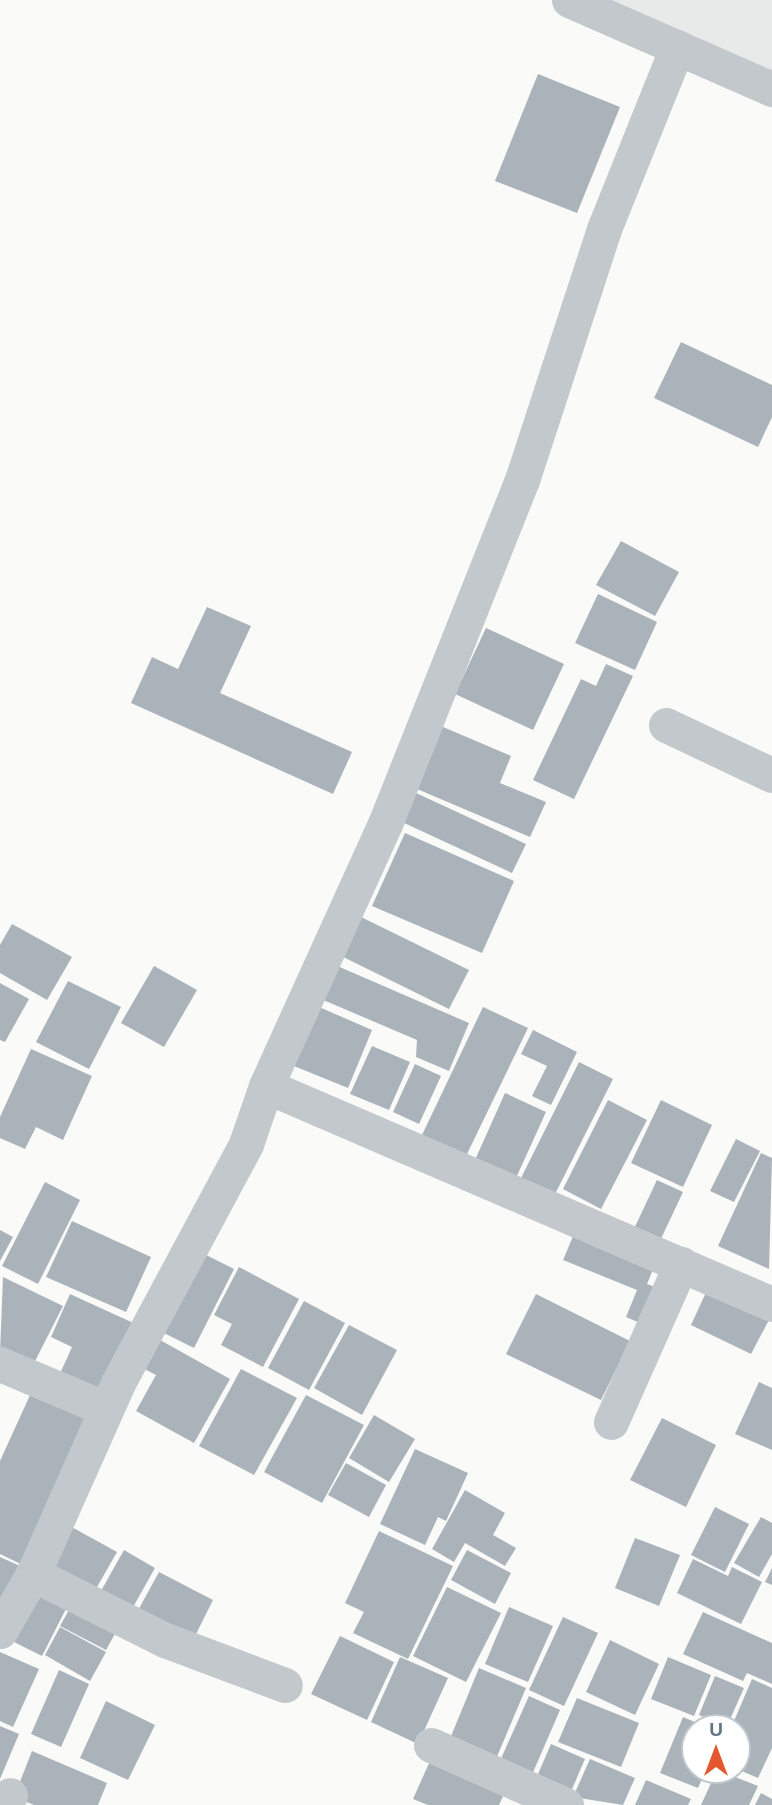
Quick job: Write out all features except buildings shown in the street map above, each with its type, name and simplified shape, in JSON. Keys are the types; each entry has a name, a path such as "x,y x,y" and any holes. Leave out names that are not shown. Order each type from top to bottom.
{"street":[{"path":"569,0 772,89"},
{"path":"0,1631 33,1574 106,1409 246,1144 265,1086 385,824 522,480 604,229 677,47"},
{"path":"666,725 772,775"},
{"path":"265,1086 772,1304"},
{"path":"611,1422 681,1264"},
{"path":"0,1364 106,1409"},
{"path":"33,1574 165,1640 285,1685"},
{"path":"431,1745 566,1805"}],"shaded area":[{"path":"572,0 772,0 772,90"}]}
